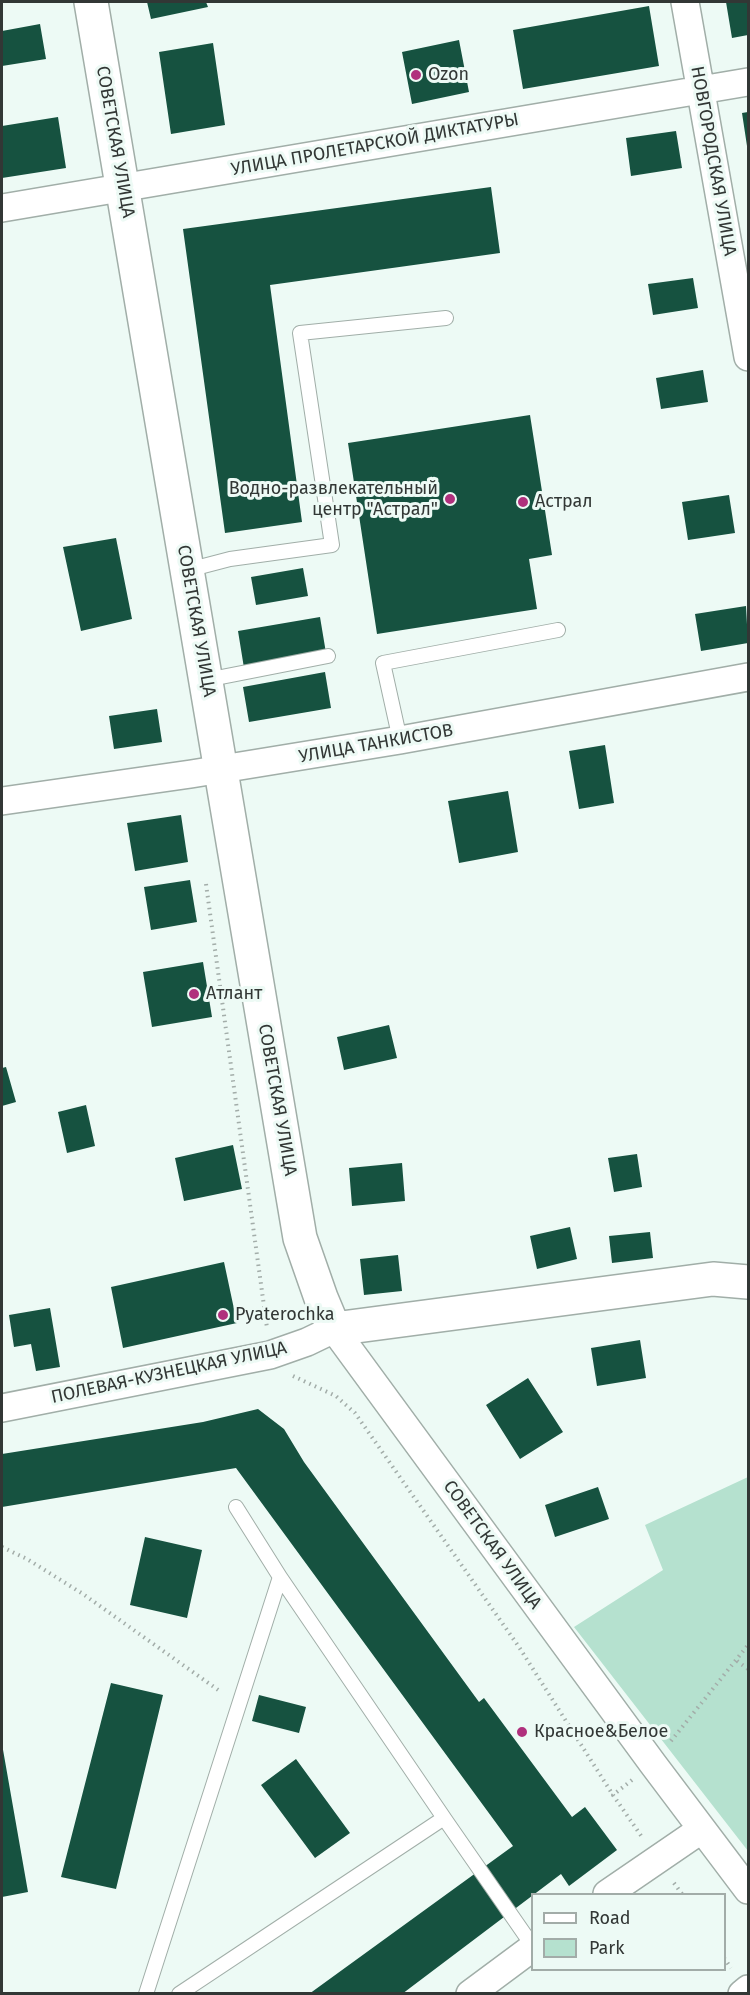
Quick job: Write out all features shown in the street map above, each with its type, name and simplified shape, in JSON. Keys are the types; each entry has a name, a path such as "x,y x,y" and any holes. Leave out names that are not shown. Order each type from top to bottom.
{"main road":[{"name":"СОВЕТСКАЯ УЛИЦА","path":"91,2 300,1238 334,1329"},
{"path":"334,1329 713,1279 748,1282"}],"street":[{"name":"НОВГОРОДСКАЯ УЛИЦА","path":"686,2 748,357"},
{"name":"УЛИЦА ПРОЛЕТАРСКОЙ ДИКТАТУРЫ","path":"2,208 748,82"},
{"name":"УЛИЦА ТАНКИСТОВ","path":"2,801 400,740 748,677"},
{"name":"ПОЛЕВАЯ-КУЗНЕЦКАЯ УЛИЦА","path":"2,1408 270,1355 307,1342 334,1329"},
{"name":"СОВЕТСКАЯ УЛИЦА","path":"334,1329 748,1890"},
{"path":"608,1893 702,1829"},
{"path":"470,1994 531,1948"}],"lane":[{"path":"187,570 230,559 332,545 300,333 446,318"},
{"path":"400,740 383,663 558,630"},
{"path":"206,680 328,656"},
{"path":"236,1507 280,1577 531,1946"},
{"path":"146,1994 280,1577"},
{"path":"179,1994 444,1818"}],"path":[{"path":"205,881 270,1355 288,1374 336,1396 355,1413 519,1647 612,1795"},
{"path":"2,1547 27,1559 83,1594 239,1704"},
{"path":"748,1645 737,1661 748,1669"},
{"path":"726,1961 741,1984"}],"green space":[{"path":"748,1477 748,1851 574,1627 663,1570 645,1525"}],"building":[{"path":"147,2 206,2 208,7 151,19"},
{"path":"726,2 748,2 748,35 732,38"},
{"path":"649,6 659,66 523,89 513,30"},
{"path":"40,24 46,59 2,66 2,31"},
{"path":"459,40 469,92 412,104 402,52"},
{"path":"213,43 225,125 171,134 159,52"},
{"path":"748,112 748,146 747,146 742,113"},
{"path":"58,117 66,168 2,178 2,126"},
{"path":"676,131 682,168 631,176 626,138"},
{"path":"491,187 500,253 270,285 302,522 225,533 183,229"},
{"path":"693,278 698,308 653,315 648,284"},
{"path":"703,370 708,402 661,409 656,378"},
{"name":"Водно-развлекательный центр \"Астрал\"","path":"530,415 552,555 529,559 537,609 377,634 348,443"},
{"path":"729,495 735,533 688,540 682,502"},
{"path":"116,538 132,619 81,631 63,547"},
{"path":"303,568 308,596 256,605 251,577"},
{"path":"746,606 748,643 701,651 695,614"},
{"path":"320,617 326,653 244,668 238,631"},
{"path":"325,672 331,708 249,722 243,687"},
{"path":"157,709 162,742 114,749 109,716"},
{"path":"605,745 614,803 579,809 569,751"},
{"path":"508,791 518,852 459,863 448,801"},
{"path":"181,815 188,862 135,871 127,823"},
{"path":"190,880 197,922 151,930 144,887"},
{"path":"203,962 212,1017 152,1027 143,972"},
{"path":"389,1025 397,1058 344,1070 337,1037"},
{"path":"6,1067 16,1102 2,1106 2,1068"},
{"path":"86,1105 95,1146 67,1153 58,1112"},
{"path":"233,1145 242,1189 184,1201 175,1158"},
{"path":"637,1154 642,1187 614,1192 608,1158"},
{"path":"402,1163 405,1201 352,1206 349,1168"},
{"path":"570,1227 577,1259 537,1269 530,1236"},
{"path":"650,1232 653,1258 612,1263 609,1236"},
{"path":"398,1255 402,1291 364,1295 360,1259"},
{"path":"224,1262 237,1323 123,1348 111,1287"},
{"path":"50,1308 60,1367 36,1371 31,1344 14,1347 9,1315"},
{"path":"640,1340 646,1378 597,1386 591,1348"},
{"path":"528,1378 563,1432 520,1459 486,1405"},
{"path":"258,1409 284,1429 304,1462 479,1702 484,1698 572,1817 585,1807 617,1850 569,1886 561,1874 536,1893 531,1893 531,1897 402,1994 309,1994 513,1846 236,1468 2,1507 2,1454 203,1422"},
{"path":"598,1487 609,1519 555,1537 545,1505"},
{"path":"145,1537 202,1550 187,1618 130,1605"},
{"path":"111,1683 163,1695 116,1889 61,1877"},
{"path":"259,1695 306,1707 299,1733 252,1721"},
{"path":"2,1744 28,1892 2,1897"},
{"path":"296,1759 350,1833 315,1858 261,1785"}],"place":[{"name":"Ozon","path":"416,75"},
{"name":"Водно-развлекательный центр \"Астрал\"","path":"450,499"},
{"name":"Астрал","path":"523,502"},
{"name":"Атлант","path":"194,994"},
{"name":"Pyaterochka","path":"223,1315"},
{"name":"Красное&Белое","path":"522,1732"}]}
